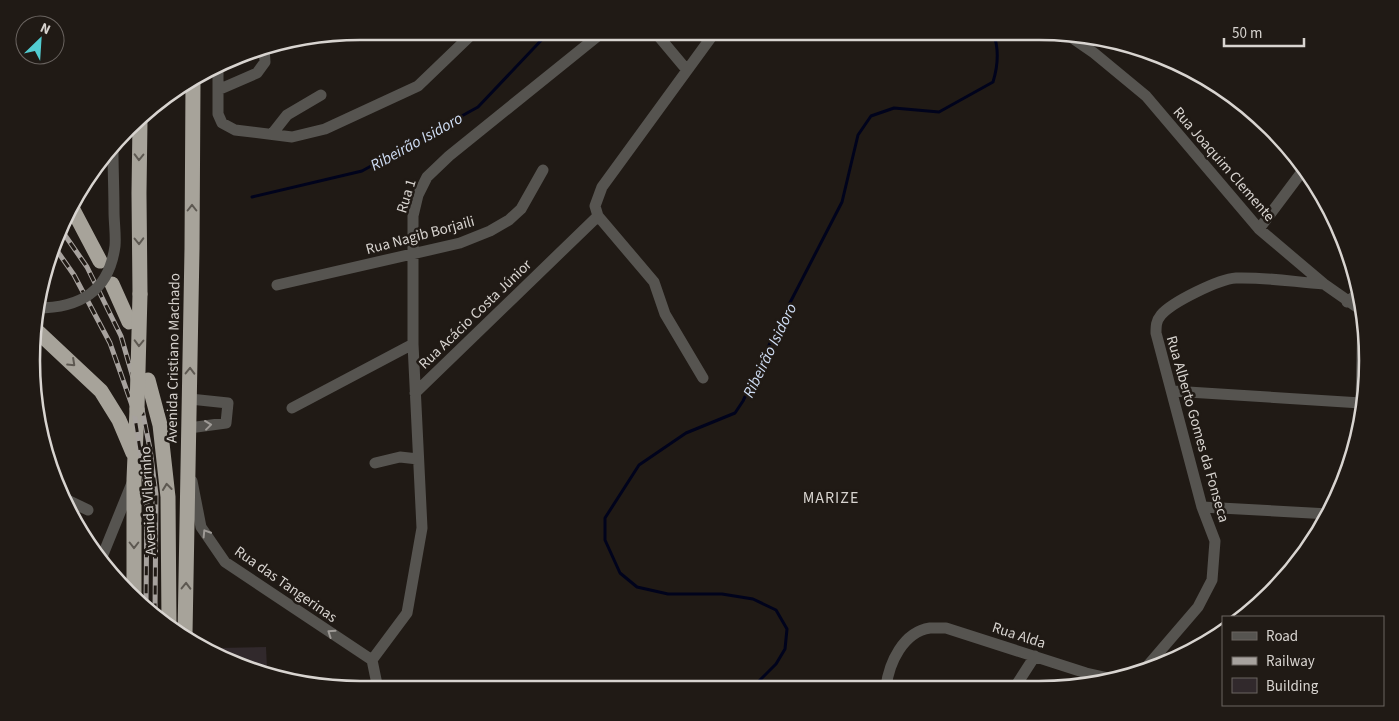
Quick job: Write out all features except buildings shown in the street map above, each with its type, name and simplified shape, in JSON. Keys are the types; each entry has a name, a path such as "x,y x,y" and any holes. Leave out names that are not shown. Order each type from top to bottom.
{"highway":[{"name":"Avenida Cristiano Machado","path":"185,629 190,399 193,87"},
{"path":"134,587 134,479 140,294 140,128"},
{"path":"76,214 100,261"},
{"path":"112,284 129,322"},
{"name":"Avenida Vilarinho","path":"41,335 101,391 118,420 135,458"},
{"name":"Avenida Vilarinho","path":"148,380 160,424 168,497 169,618"}],"street":[{"path":"218,74 218,114 222,123 235,130 292,137 325,130 418,86 466,40"},
{"name":"Rua 1","path":"415,393 413,216 418,195 427,177 449,156 594,40"},
{"path":"662,40 686,69"},
{"path":"703,378 665,314 654,282 598,216 595,206 602,187 709,40"},
{"name":"Rua Joaquim Clemente","path":"1080,43 1146,96 1259,229 1324,284 1354,307"},
{"path":"218,90 257,73 265,62 265,55"},
{"path":"272,134 287,115 321,95"},
{"path":"45,308 56,308 76,302 90,295 101,284 108,271 115,244 113,157"},
{"name":"Rua Nagib Borjaili","path":"277,285 460,243 490,231 509,220 521,209 543,170"},
{"path":"1259,229 1300,175"},
{"name":"Rua Acácio Costa Júnior","path":"415,393 598,216"},
{"name":"Rua Alberto Gomes da Fonseca","path":"1152,660 1198,606 1212,580 1215,541 1202,507 1156,333 1156,324 1160,315 1175,304 1209,286 1234,278 1324,284"},
{"path":"1347,302 1353,298"},
{"path":"292,408 413,344"},
{"path":"1172,391 1356,403"},
{"path":"376,681 372,660 407,613 422,528 415,393"},
{"path":"189,428 226,423 229,407 228,403 190,399"},
{"path":"375,463 400,457 418,458"},
{"name":"Rua das Tangerinas","path":"188,460 202,527 225,562 372,660"},
{"path":"104,553 134,479"},
{"path":"74,503 88,510"},
{"path":"1202,507 1320,514"},
{"name":"Rua Alda","path":"888,681 892,663 902,645 916,634 929,628 946,628 1097,676"},
{"path":"1019,681 1035,656"},
{"path":"1085,677 1086,673"}],"waterway":[{"name":"Ribeirão Isidoro","path":"252,197 362,171 478,107 541,40"},
{"name":"Ribeirão Isidoro","path":"759,681 776,664 785,649 787,629 776,610 753,599 722,594 668,594 637,587 620,573 605,540 605,518 639,465 686,433 735,413 743,401 779,324 842,202 858,135 871,116 894,108 939,112 993,82 997,57 995,40"}],"railway":[{"path":"65,235 87,267 121,336 142,409 156,494 155,606"},
{"path":"59,253 74,275 110,343 134,411 147,495 146,598"}],"district":[{"name":"MARIZE","path":"831,497"}]}
